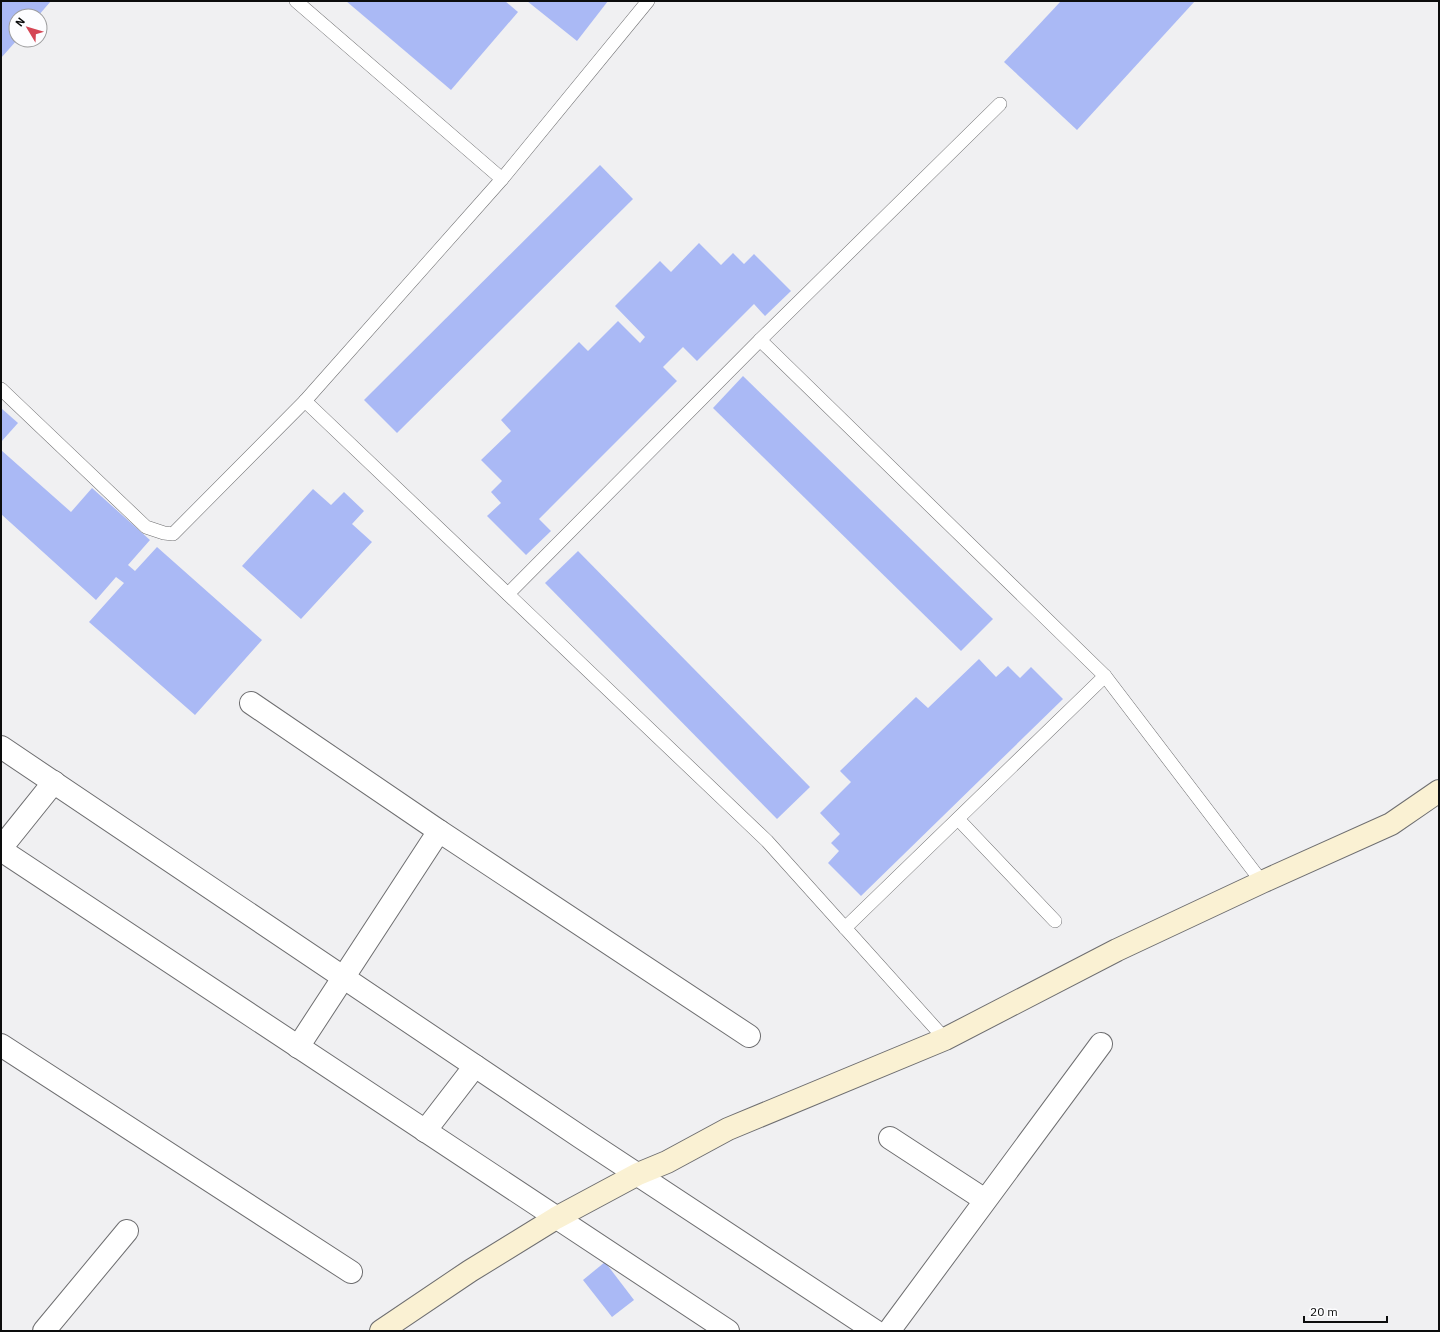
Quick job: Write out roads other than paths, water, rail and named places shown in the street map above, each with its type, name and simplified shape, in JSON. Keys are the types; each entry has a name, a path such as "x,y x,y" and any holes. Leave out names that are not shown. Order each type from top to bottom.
{"street":[{"path":"251,703 439,831 749,1036"},
{"path":"1,747 475,1066 875,1331"},
{"path":"54,782 1,849 728,1331"},
{"path":"381,1331 470,1271 556,1218 638,1174 667,1162 728,1129 945,1039 1117,950 1262,882 1392,824 1439,791"},
{"path":"298,1047 439,831"},
{"path":"889,1331 1101,1044"},
{"path":"1,1045 351,1272"},
{"path":"425,1131 475,1066"},
{"path":"890,1138 986,1200"},
{"path":"48,1330 127,1231"}],"lane":[{"path":"296,1 502,179"},
{"path":"1,389 146,527 164,533 174,534 305,401 502,179 648,1"},
{"path":"508,594 760,340 1000,104"},
{"path":"760,340 1105,676 1262,882"},
{"path":"305,401 766,841 945,1039"},
{"path":"845,928 1105,676"},
{"path":"958,819 1055,921"}]}
